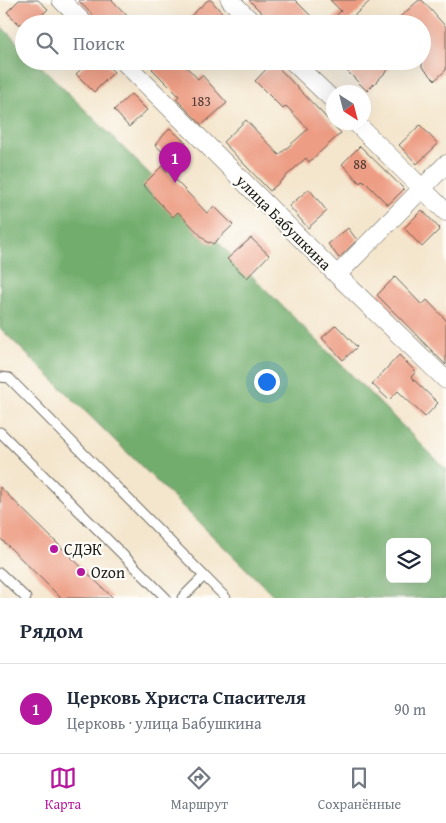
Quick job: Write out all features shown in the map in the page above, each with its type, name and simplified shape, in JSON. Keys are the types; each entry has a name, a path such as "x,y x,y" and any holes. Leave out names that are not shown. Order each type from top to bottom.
{"street":[{"path":"61,0 76,15"},
{"path":"230,0 245,15"},
{"name":"улица Бабушкина","path":"132,70 337,275 446,380"},
{"path":"301,70 326,93"},
{"path":"363,130 446,212"},
{"path":"337,275 446,164"}],"lane":[{"path":"0,376 8,378 226,598"},
{"path":"0,432 166,598"},
{"path":"0,573 26,598"},
{"path":"182,598 204,576"}],"green space":[{"path":"0,25 15,40 15,70 45,70 446,469 446,598 276,598 0,328"}],"building":[{"path":"19,0 38,0 48,9 42,15 15,15 15,20 7,12"},
{"path":"78,0 112,0 126,15 92,15"},
{"path":"208,0 211,0 224,15 192,15"},
{"path":"249,0 295,0 310,15 264,15"},
{"path":"330,0 371,0 355,15 337,15 341,11"},
{"path":"419,0 422,0 446,27 446,70 435,80 425,70 431,70 431,15 402,15"},
{"path":"80,70 112,70 114,72 94,92 76,74"},
{"path":"153,70 190,70 198,79 202,75 227,103 202,125 176,99 179,96"},
{"path":"265,70 281,70 326,117 326,130 338,130 341,133 309,162 306,158 270,191 223,142 246,120 279,155 308,129 286,106 283,109 255,81"},
{"path":"346,70 388,70 371,87 371,85 361,85"},
{"path":"131,94 147,110 129,127 114,110"},
{"path":"420,125 438,144 417,164 399,145"},
{"path":"170,128 187,144 172,160 155,145"},
{"path":"360,146 404,189 388,205 363,180 360,183 342,164"},
{"path":"162,166 207,213 214,206 233,225 213,244 208,243 178,212 173,217 143,185"},
{"path":"309,189 327,211 308,228 289,206"},
{"path":"422,210 440,229 422,247 404,228"},
{"path":"348,228 357,240 339,258 328,244"},
{"path":"251,238 269,255 247,278 227,259"},
{"path":"395,277 422,305 427,300 446,320 446,365 377,295"},
{"path":"336,325 357,347 343,360 322,338"},
{"path":"399,355 416,372 411,377 438,403 425,417 398,391 389,400 372,384"},
{"path":"0,487 113,598 61,598 0,538"}],"place":[{"name":"Церковь Христа Спасителя","path":"175,183"},
{"name":"СДЭК","path":"54,549"},
{"name":"Ozon","path":"81,572"}]}
